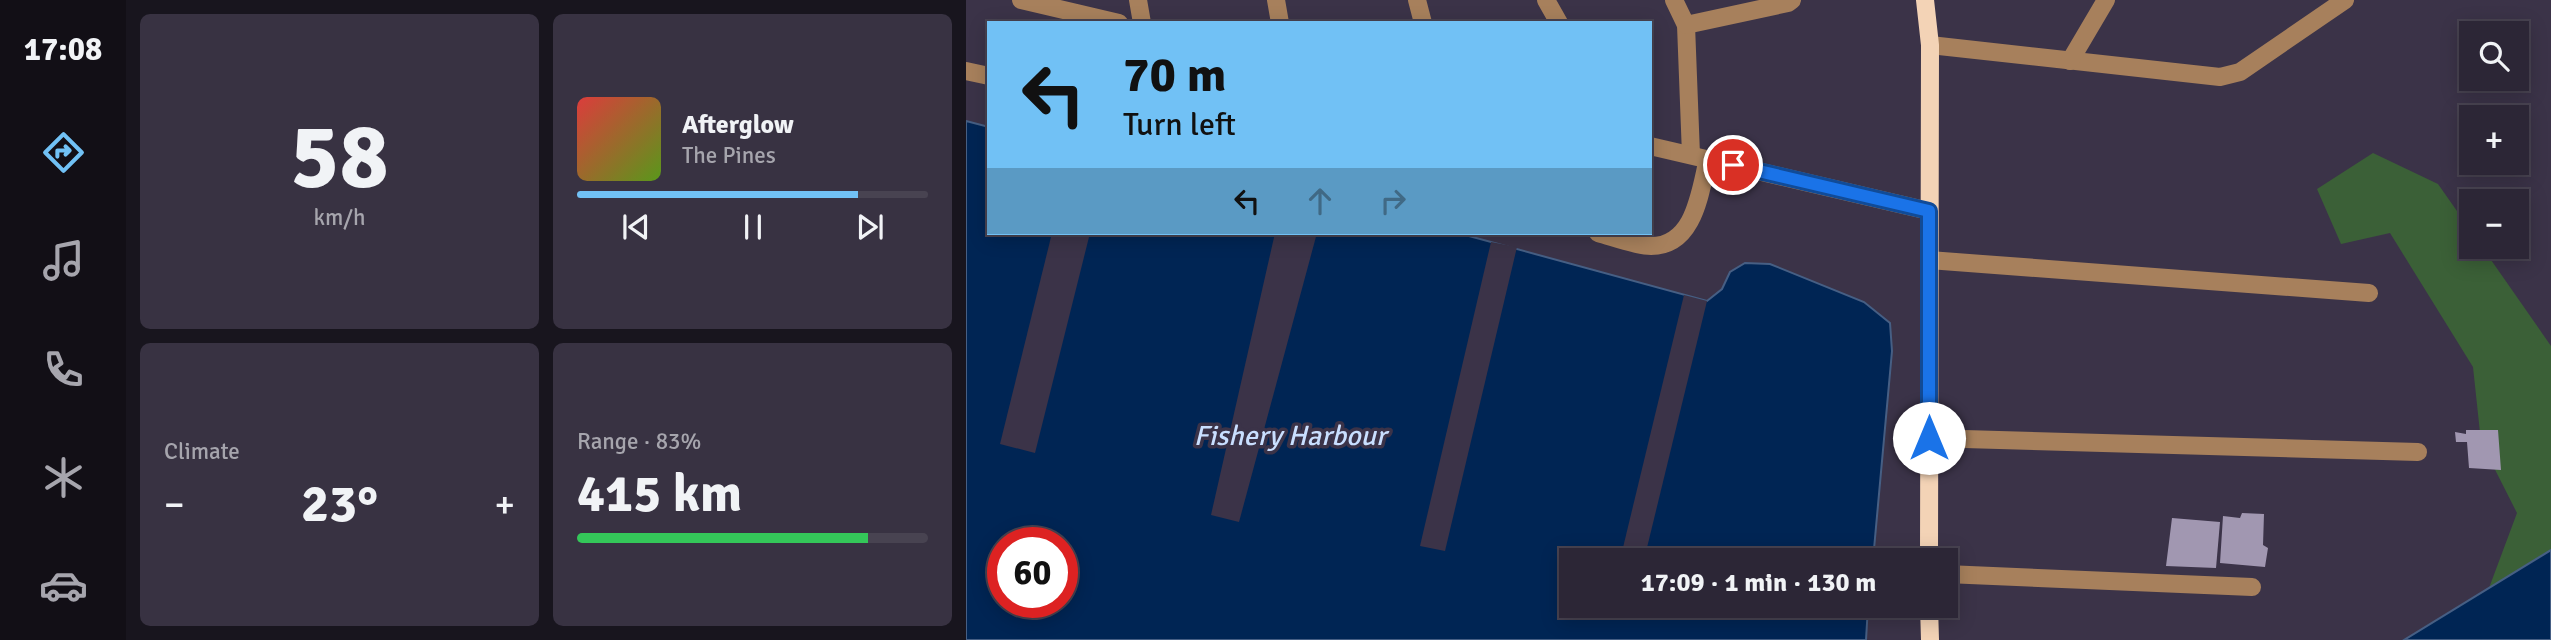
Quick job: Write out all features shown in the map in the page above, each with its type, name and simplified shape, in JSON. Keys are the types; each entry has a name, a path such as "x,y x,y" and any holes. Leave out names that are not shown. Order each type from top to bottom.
{"main road":[{"path":"1925,0 1930,45 1929,548"},
{"path":"1930,618 1930,640"}],"street":[{"path":"1021,0 1110,21"},
{"path":"1138,0 1142,21"},
{"path":"1276,0 1280,21"},
{"path":"1417,0 1422,21"},
{"path":"1546,0 1558,21"},
{"path":"1606,235 1651,246 1679,236 1692,221 1700,157 1686,25 1674,0"},
{"path":"1686,25 1792,0"},
{"path":"2070,61 2106,0"},
{"path":"1930,45 2220,77 2240,72 2346,0"},
{"path":"966,71 987,76"},
{"path":"1652,146 1929,211"},
{"path":"1929,260 2369,293"},
{"path":"1929,438 2417,452"},
{"path":"1958,575 2252,587"}],"green space":[{"path":"2373,153 2438,184 2459,214 2459,259 2490,259 2551,346 2551,550 2489,588 2517,513 2481,442 2473,367 2390,233 2341,244 2317,189"}],"water":[{"name":"Fishery Harbour","path":"966,121 987,126 987,235 1465,235 1707,301 1722,289 1730,272 1745,263 1770,264 1864,302 1890,323 1892,351 1874,548 1559,548 1559,618 1867,618 1866,640 966,640"},
{"path":"2551,550 2551,640 2404,640"}],"pier":[{"path":"1052,235 1090,235 1035,453 1000,444"},
{"path":"1275,235 1316,235 1239,522 1211,515"},
{"path":"1491,242 1517,247 1445,551 1420,546"},
{"path":"1684,295 1707,301 1647,548 1623,548"}],"building":[{"path":"2466,430 2498,430 2501,470 2469,468 2467,442 2456,442 2455,432 2466,434"},
{"path":"2242,513 2264,514 2263,545 2268,548 2265,567 2220,563 2223,516 2240,518"},
{"path":"2172,518 2220,522 2216,568 2166,566"}],"route":[{"path":"1733,165 1929,211 1929,438"}]}
